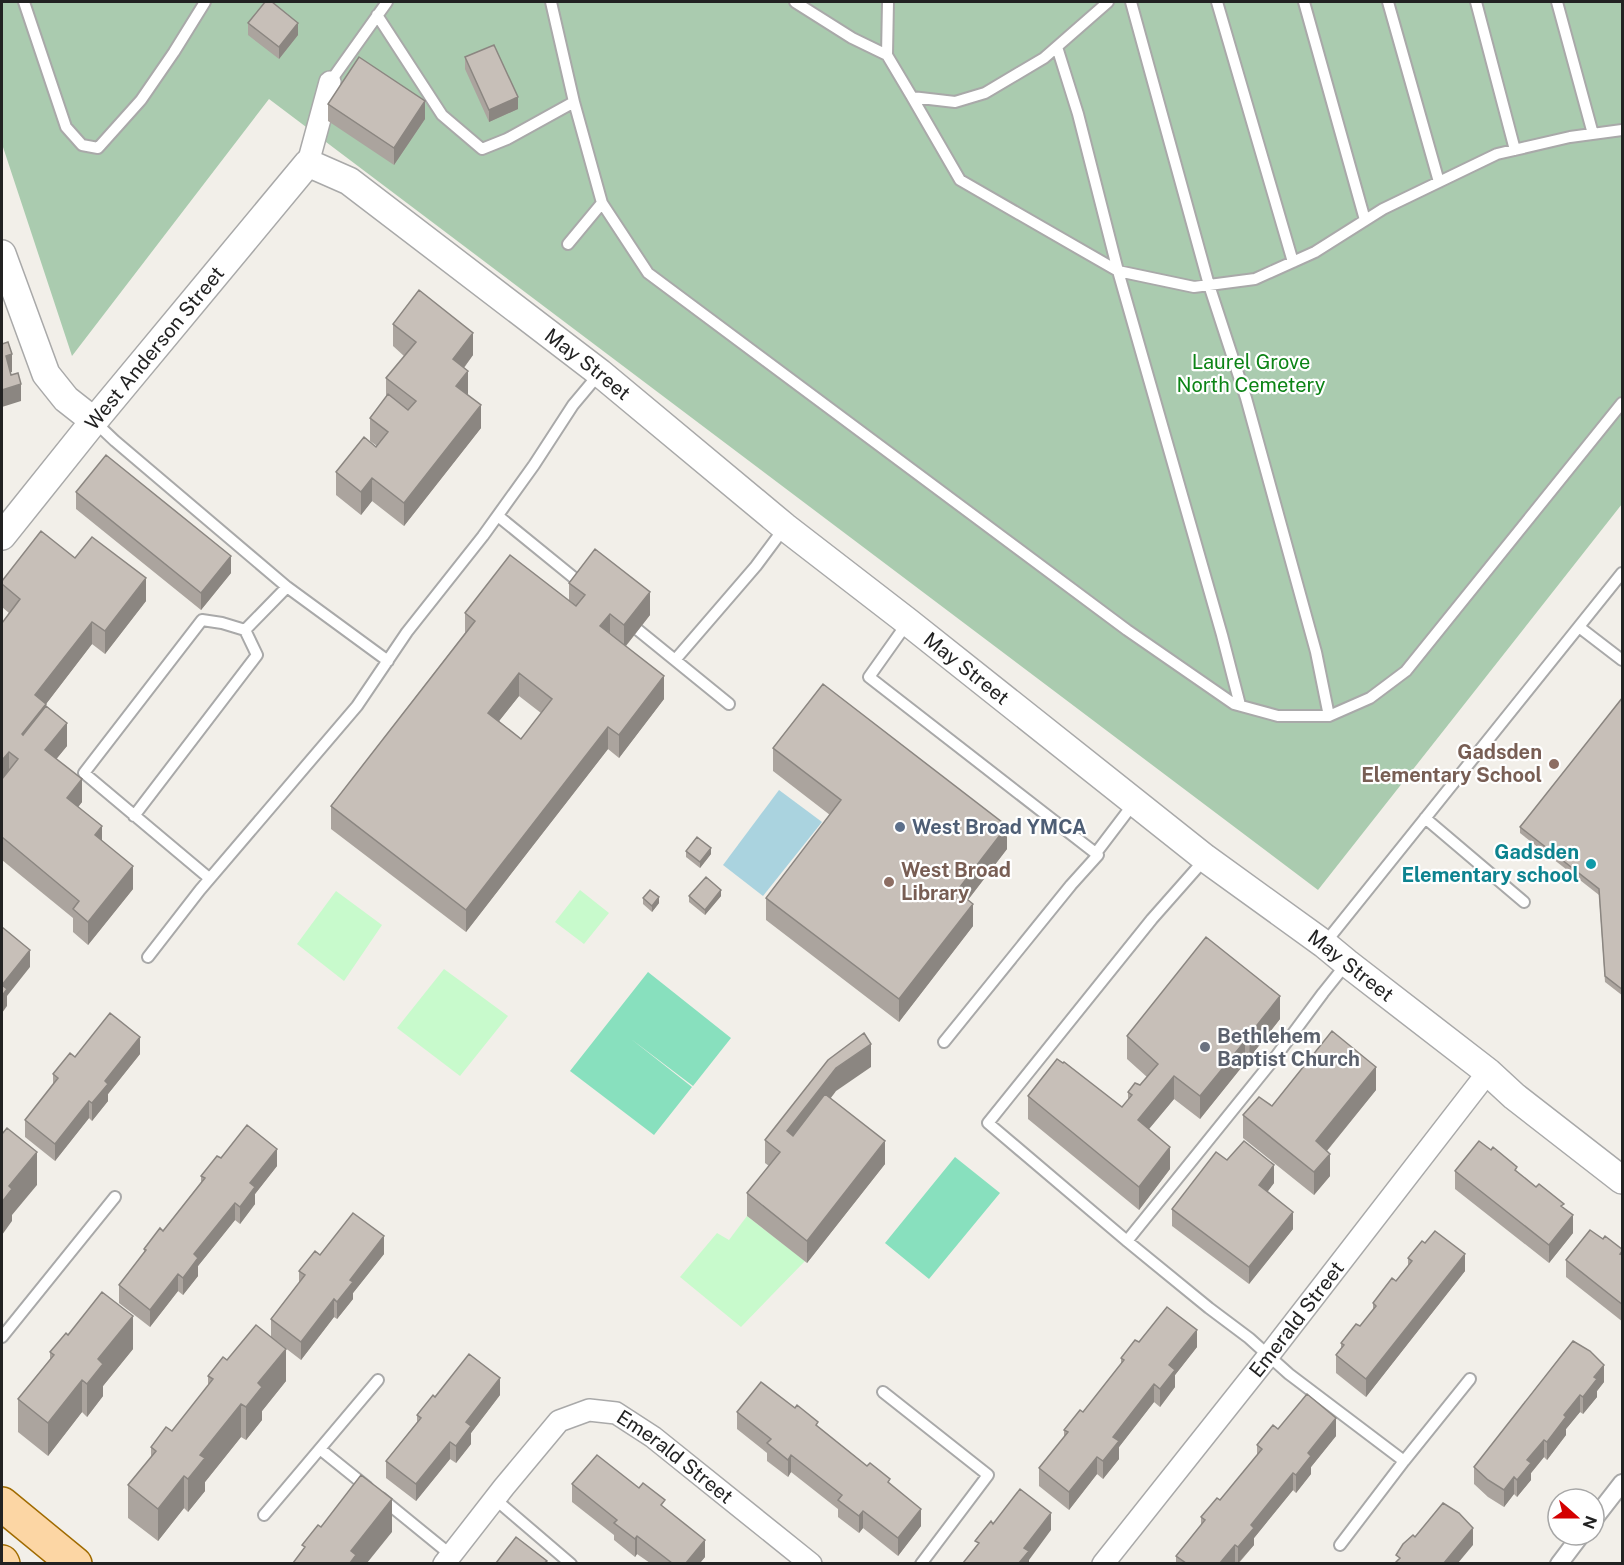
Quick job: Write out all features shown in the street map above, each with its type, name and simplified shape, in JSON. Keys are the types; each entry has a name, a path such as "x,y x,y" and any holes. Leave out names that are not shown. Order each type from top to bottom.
{"main road":[{"path":"2,1504 75,1563"}],"street":[{"path":"308,163 330,82"},
{"name":"May Street","path":"308,163 349,181 600,373 785,527 1205,858 1324,944 1623,1180"},
{"name":"West Anderson Street","path":"2,536 94,421 308,163"},
{"path":"2,254 46,374 66,399 94,421"},
{"name":"Emerald Street","path":"1103,1563 1269,1355 1488,1072"},
{"name":"Emerald Street","path":"448,1559 559,1421 590,1410 616,1413 653,1437 811,1563"},
{"path":"1606,1504 1623,1483"},
{"path":"1559,1563 1572,1547"}],"lane":[{"path":"24,2 66,127 82,145 98,148 141,100 205,2"},
{"path":"192,2 196,16"},
{"path":"330,82 387,2"},
{"path":"551,2 574,102 603,203 648,273 1127,630 1234,704 1278,716 1329,716 1370,698 1406,671 1623,403"},
{"path":"795,2 852,38 887,55"},
{"path":"888,2 887,55 960,180 1118,271 1194,287 1255,279 1315,252 1383,209 1497,154 1570,136 1623,130"},
{"path":"912,97 955,102 986,93 1044,58 1108,2"},
{"path":"1131,2 1209,285 1252,420 1316,652 1329,716"},
{"path":"1217,2 1293,262"},
{"path":"1304,2 1365,220"},
{"path":"1388,2 1439,182"},
{"path":"1476,2 1515,150"},
{"path":"1557,2 1593,134"},
{"path":"377,15 442,115 482,149 507,139 574,102"},
{"path":"1057,46 1078,114 1118,271 1240,705"},
{"path":"568,244 603,203"},
{"path":"148,957 209,878 357,706 407,632 498,516 573,405 600,373"},
{"path":"94,421 287,587 388,661"},
{"path":"498,516 584,586"},
{"path":"675,660 756,566 785,527"},
{"path":"1324,944 1623,573"},
{"path":"245,630 287,587"},
{"path":"134,816 257,655 245,630 202,620 84,773 134,816 209,878"},
{"path":"908,622 868,677 1096,853"},
{"path":"1579,627 1623,660"},
{"path":"638,630 729,704"},
{"path":"944,1042 1098,855 1096,853 1134,802"},
{"path":"1425,818 1524,902"},
{"path":"1205,858 988,1123 1289,1374 1404,1461"},
{"path":"1127,1241 1274,1059 1347,963"},
{"path":"2,1337 115,1197"},
{"path":"1340,1545 1470,1378"},
{"path":"264,1515 378,1380"},
{"path":"883,1392 988,1475 921,1563"},
{"path":"320,1449 448,1559"},
{"path":"495,1499 571,1563"}],"green space":[{"name":"Laurel Grove North Cemetery","path":"2,2 1622,2 1622,504 1318,890 269,99 72,356 2,144"},
{"path":"580,890 609,913 584,944 555,922"},
{"path":"336,891 382,925 344,981 297,944"},
{"path":"444,969 508,1016 460,1076 397,1028"},
{"path":"648,972 731,1038 693,1086 631,1039 692,1087 654,1135 570,1071"},
{"path":"955,1157 1000,1193 929,1279 885,1243"},
{"path":"747,1216 805,1261 741,1327 680,1277 717,1233 729,1240"}],"water":[{"path":"779,790 822,822 763,896 723,865"}],"building":[{"path":"265,2 272,2 298,23 279,47 248,23"},
{"path":"494,45 518,97 489,110 465,57"},
{"path":"359,57 425,101 394,148 328,104"},
{"path":"419,290 473,333 453,359 468,371 456,386 481,405 404,503 372,478 361,492 336,472 364,437 376,447 388,432 370,418 388,394 408,410 416,401 386,378 416,342 393,324"},
{"path":"8,342 12,354 6,356 11,375 18,373 21,384 2,390 2,344"},
{"path":"106,455 231,556 201,593 76,492"},
{"path":"41,531 75,558 92,537 146,578 105,631 92,622 35,695 46,704 22,734 46,706 67,723 45,750 82,779 67,798 102,826 95,835 133,866 88,922 73,909 79,901 2,837 2,779 18,759 9,752 2,758 2,623 20,599 2,584 2,581"},
{"path":"595,549 650,592 624,625 610,614 600,626 664,676 619,735 608,727 466,910 331,806 475,621 465,613 510,555 576,606 585,595 569,583","holes":["519,673 552,699 521,739 488,713"]},
{"name":"West Broad Library","path":"823,684 1007,826 957,891 973,904 899,999 766,898 841,800 773,748"},
{"name":"Gadsden Elementary school","path":"1623,697 1623,990 1605,976 1599,889 1520,827"},
{"path":"697,837 711,848 700,862 686,851"},
{"path":"706,877 721,890 705,910 689,896"},
{"path":"650,890 659,897 652,906 643,898"},
{"path":"2,927 30,950 2,985"},
{"path":"1206,937 1280,996 1250,1034 1254,1037 1249,1044 1245,1041 1200,1096 1174,1076 1138,1120 1170,1147 1139,1187 1028,1096 1057,1059 1122,1107 1132,1095 1128,1092 1135,1083 1140,1085 1158,1064 1127,1036"},
{"path":"2,985 7,989 2,996"},
{"path":"110,1013 140,1037 105,1081 108,1084 92,1103 89,1101 55,1144 25,1120 58,1078 53,1074 70,1053 75,1057"},
{"path":"1332,1031 1376,1067 1316,1141 1330,1154 1314,1172 1243,1115 1259,1097 1272,1106"},
{"path":"864,1033 871,1044 836,1068 787,1131 793,1136 825,1094 885,1141 807,1241 747,1193 780,1152 765,1140 828,1060"},
{"path":"247,1125 277,1149 250,1183 255,1187 240,1207 235,1203 194,1254 198,1258 183,1278 178,1274 150,1310 119,1285 160,1228 163,1231 205,1178 201,1176 217,1156 221,1158"},
{"path":"7,1128 37,1152 9,1186 12,1189 2,1202 2,1134"},
{"path":"1244,1141 1274,1165 1259,1185 1293,1212 1249,1267 1172,1209 1216,1152 1227,1160"},
{"path":"1479,1141 1491,1150 1493,1147 1517,1167 1515,1170 1536,1187 1539,1184 1564,1204 1561,1206 1573,1215 1549,1245 1455,1171"},
{"path":"353,1213 384,1236 350,1280 353,1282 337,1302 334,1299 301,1342 271,1319 305,1275 299,1271 315,1251 320,1255"},
{"path":"1590,1230 1603,1239 1605,1236 1623,1250 1620,1254 1623,1255 1623,1305 1566,1260"},
{"path":"1435,1231 1465,1254 1366,1379 1336,1355 1344,1345 1341,1343 1356,1324 1360,1326 1376,1306 1373,1303 1392,1278 1396,1281 1412,1261 1408,1258 1422,1241 1425,1243"},
{"path":"102,1292 133,1316 98,1359 103,1364 87,1384 82,1380 48,1423 18,1399 54,1355 50,1352 66,1333 68,1335"},
{"path":"1167,1307 1197,1330 1169,1365 1175,1370 1160,1389 1154,1384 1113,1437 1119,1441 1103,1461 1097,1457 1069,1492 1039,1468 1068,1432 1064,1430 1080,1410 1083,1412 1124,1360 1121,1358 1135,1340 1139,1342"},
{"path":"256,1325 286,1349 258,1383 262,1387 246,1407 241,1404 200,1455 205,1458 188,1479 184,1476 158,1509 128,1485 156,1451 151,1447 166,1427 172,1431 213,1379 208,1376 223,1357 227,1360"},
{"path":"1573,1341 1590,1351 1604,1365 1594,1377 1597,1379 1583,1397 1580,1395 1564,1415 1566,1417 1547,1442 1544,1440 1527,1460 1531,1463 1517,1480 1514,1477 1504,1490 1474,1467"},
{"path":"469,1354 500,1378 466,1422 471,1426 456,1446 450,1442 416,1484 386,1461 421,1418 417,1415 433,1395 435,1397"},
{"path":"761,1382 795,1408 797,1405 818,1422 816,1425 867,1466 870,1463 890,1479 888,1482 921,1509 898,1538 863,1511 859,1516 838,1500 842,1495 791,1455 788,1460 767,1443 771,1439 737,1412"},
{"path":"1307,1394 1336,1418 1308,1453 1311,1456 1296,1475 1293,1473 1251,1525 1254,1528 1220,1563 1186,1563 1176,1556 1205,1520 1201,1517 1217,1498 1220,1500 1262,1449 1257,1445 1273,1425 1278,1429"},
{"path":"597,1455 639,1488 643,1483 665,1500 661,1505 705,1540 686,1563 672,1563 637,1536 635,1539 614,1523 617,1520 572,1484"},
{"path":"361,1475 392,1499 351,1551 356,1555 350,1563 293,1563 305,1547 302,1545 318,1525 321,1527"},
{"path":"1020,1489 1051,1513 1024,1548 1029,1551 1019,1563 963,1563 979,1543 975,1541 991,1521 993,1524"},
{"path":"1443,1503 1459,1513 1473,1528 1444,1563 1395,1563 1400,1558 1396,1555 1403,1544 1413,1535 1415,1537"},
{"path":"516,1537 547,1561 544,1563 496,1563"}],"place":[{"name":"Gadsden Elementary School","path":"1554,764"},
{"name":"West Broad YMCA","path":"900,827"},
{"name":"Gadsden Elementary school","path":"1591,864"},
{"name":"West Broad Library","path":"889,882"},
{"name":"Bethlehem Baptist Church","path":"1205,1047"}]}
